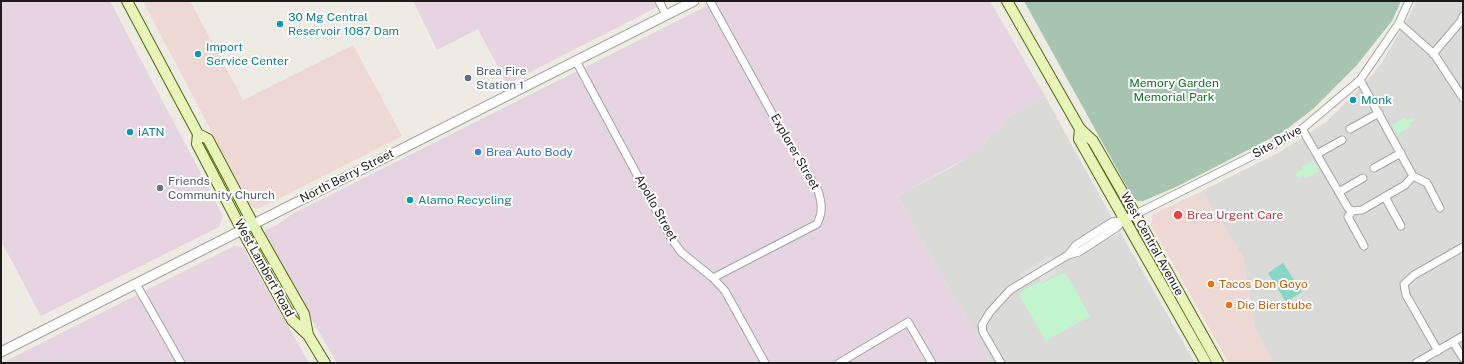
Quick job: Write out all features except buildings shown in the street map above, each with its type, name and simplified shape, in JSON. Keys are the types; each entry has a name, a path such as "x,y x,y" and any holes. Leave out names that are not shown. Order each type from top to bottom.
{"main road":[{"name":"West Lambert Road","path":"127,1 198,134 197,144 242,230 292,320 308,335 325,363"},
{"name":"West Central Avenue","path":"1007,1 1080,129 1093,140 1218,363"},
{"name":"West Central Avenue","path":"1080,129 1079,139 1206,363"},
{"name":"West Lambert Road","path":"198,134 208,139 253,224 304,314 308,335"}],"street":[{"path":"659,1 666,15"},
{"name":"North Berry Street","path":"1,352 694,1"},
{"name":"Explorer Street","path":"710,1 774,117 818,191 822,202 822,214 817,224 713,278"},
{"name":"Site Drive","path":"1000,363 983,332 982,325 990,312 1011,289 1068,254 1076,245 1112,222 1124,220 1268,148 1302,129 1360,80 1399,23 1409,1"},
{"path":"1433,54 1461,21 1463,16"},
{"path":"1399,23 1433,54 1463,98"},
{"name":"Apollo Street","path":"576,61 671,238 681,252 713,278 724,291 765,363"},
{"path":"1360,80 1413,176 1427,183 1440,208"},
{"path":"1350,129 1379,113"},
{"path":"1302,129 1348,208 1352,211 1362,210 1405,186 1413,176"},
{"path":"1317,154 1342,140"},
{"path":"1374,168 1401,153"},
{"path":"1339,192 1363,178"},
{"path":"1385,196 1401,226"},
{"path":"1352,211 1348,217 1364,246"},
{"path":"1438,351 1406,295 1404,284 1414,274 1463,247"},
{"path":"136,284 181,363"},
{"path":"839,363 908,322 932,363"},
{"path":"1416,363 1463,336"},
{"path":"1453,342 1463,358"}],"shaded area":[{"path":"1,1 110,1 223,216 219,227 41,316 1,241"},
{"path":"143,1 190,1 243,100 353,45 402,136 256,209 250,205"},
{"path":"413,1 669,1 507,84 478,29 437,50"},
{"path":"717,1 990,1 1045,96 1009,116 1000,129 989,136 981,148 974,154 897,196 991,363 337,363 265,239 265,230 275,226 294,213"},
{"path":"1416,1 1463,1 1463,363 1274,363 1256,331 1243,258 1202,191 1280,152 1326,122 1366,82 1381,64 1411,13"},
{"path":"1045,96 1112,218 1101,226 1104,232 1109,239 1120,232 1195,363 991,363 897,196 956,165 981,148 989,136 1000,129 1009,116"},
{"path":"1202,191 1243,258 1256,331 1274,363 1229,363 1151,225 1153,214"},
{"path":"234,246 243,247 309,363 2,363"},
{"path":"1052,255 1055,259 1055,269 1057,273 1042,282 1039,278 1022,278 1020,273"},
{"path":"1283,263 1302,292 1286,302 1268,273"}],"green space":[{"name":"Memory Garden Memorial Park","path":"1024,1 1401,1 1392,21 1356,66 1313,109 1283,132 1176,187 1143,201 1137,201 1131,194"},
{"path":"1405,117 1407,120 1413,117 1415,120 1409,124 1411,126 1397,134 1392,125"},
{"path":"1313,161 1319,171 1306,178 1304,176 1298,179 1295,174 1303,169 1302,167"},
{"path":"1060,274 1067,275 1090,316 1046,341 1019,295 1023,290 1040,281 1042,284"}],"place":[{"name":"30 Mg Central Reservoir 1087 Dam","path":"280,24"},
{"name":"Import Service Center","path":"198,54"},
{"name":"Brea Fire Station 1","path":"468,78"},
{"name":"Monk","path":"1353,100"},
{"name":"iATN","path":"130,132"},
{"name":"Brea Auto Body","path":"478,152"},
{"name":"Friends Community Church","path":"160,188"},
{"name":"Alamo Recycling","path":"410,200"},
{"name":"Brea Urgent Care","path":"1178,215"},
{"name":"Tacos Don Goyo","path":"1211,284"},
{"name":"Die Bierstube","path":"1229,305"}]}
